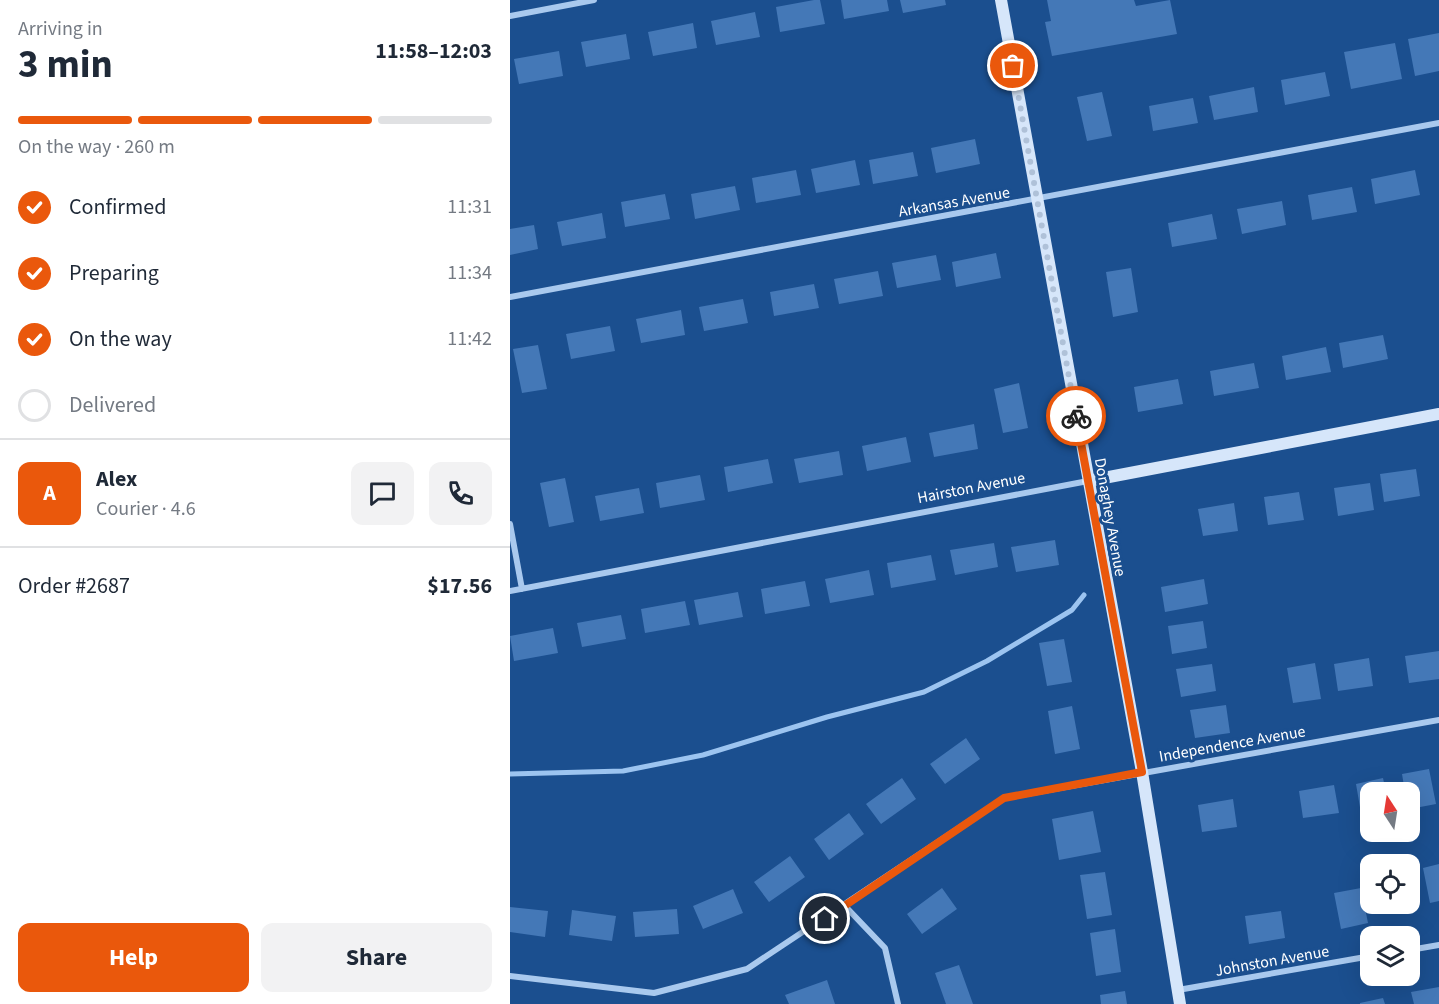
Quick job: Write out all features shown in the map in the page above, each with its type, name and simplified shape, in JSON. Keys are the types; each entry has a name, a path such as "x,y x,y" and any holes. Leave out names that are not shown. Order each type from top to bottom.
{"street":[{"path":"510,16 594,0"},
{"name":"Donaghey Avenue","path":"1001,0 1142,772 1180,1004"},
{"name":"Arkansas Avenue","path":"510,297 1439,123"},
{"name":"Hairston Avenue","path":"510,591 1439,414"},
{"path":"510,524 522,589"},
{"name":"Independence Avenue","path":"510,976 654,993 747,969 845,906 1004,798 1439,720"},
{"path":"845,906 885,948 898,1004"},
{"path":"1420,948 1439,945"},
{"name":"Johnston Avenue","path":"1178,990 1360,958"}],"building":[{"path":"820,0 825,24 780,32 776,7"},
{"path":"841,0 887,0 889,11 844,19"},
{"path":"900,0 945,0 946,5 903,13"},
{"path":"1047,0 1134,0 1136,6 1170,0 1177,34 1052,56 1045,22 1051,21"},
{"path":"755,12 760,37 716,45 711,21"},
{"path":"693,23 697,48 653,56 648,32"},
{"path":"1439,33 1439,71 1415,76 1408,39"},
{"path":"626,34 630,59 586,67 581,42"},
{"path":"1395,43 1402,79 1351,89 1344,52"},
{"path":"559,51 563,76 519,84 514,59"},
{"path":"1325,72 1330,96 1285,105 1281,80"},
{"path":"1254,87 1258,112 1214,120 1209,96"},
{"path":"1102,92 1112,136 1087,141 1077,97"},
{"path":"1193,98 1198,123 1153,131 1149,106"},
{"path":"975,139 980,164 936,173 931,148"},
{"path":"913,152 918,176 873,184 869,160"},
{"path":"855,160 860,185 816,193 811,169"},
{"path":"796,170 801,195 756,203 752,178"},
{"path":"1415,170 1420,195 1375,204 1371,179"},
{"path":"735,186 740,210 695,219 691,194"},
{"path":"1352,187 1357,212 1312,220 1308,195"},
{"path":"665,194 670,219 625,227 621,202"},
{"path":"1282,201 1286,225 1242,234 1237,209"},
{"path":"602,213 606,238 562,246 557,222"},
{"path":"1212,214 1217,239 1172,247 1168,223"},
{"path":"534,225 538,249 510,255 510,229"},
{"path":"996,253 1001,278 956,287 952,262"},
{"path":"936,255 941,280 897,288 892,263"},
{"path":"1131,268 1138,312 1113,317 1106,272"},
{"path":"878,271 883,296 839,304 834,279"},
{"path":"814,284 819,308 774,316 770,292"},
{"path":"743,299 748,323 704,331 699,307"},
{"path":"681,310 685,335 641,343 636,319"},
{"path":"610,326 615,351 571,359 566,334"},
{"path":"1383,335 1388,359 1343,368 1339,343"},
{"path":"538,345 547,389 522,393 513,349"},
{"path":"1326,347 1331,372 1286,380 1282,356"},
{"path":"1254,363 1259,388 1214,396 1210,371"},
{"path":"1178,379 1183,404 1138,412 1134,387"},
{"path":"1019,383 1028,428 1003,433 994,389"},
{"path":"974,424 978,449 934,457 929,433"},
{"path":"906,437 911,462 867,471 862,446"},
{"path":"839,451 843,475 799,483 794,459"},
{"path":"768,459 773,483 728,492 724,467"},
{"path":"1416,469 1420,496 1384,502 1380,474"},
{"path":"700,475 705,500 660,508 656,483"},
{"path":"565,478 574,522 549,527 540,483"},
{"path":"1370,483 1374,510 1338,516 1334,488"},
{"path":"639,488 644,513 600,521 595,496"},
{"path":"1299,492 1304,520 1268,525 1264,497"},
{"path":"1234,503 1238,531 1203,536 1198,509"},
{"path":"1055,540 1059,565 1016,572 1011,547"},
{"path":"994,543 998,567 955,575 950,550"},
{"path":"931,555 936,580 891,588 887,563"},
{"path":"869,570 874,595 830,603 825,579"},
{"path":"1204,579 1208,604 1165,612 1161,587"},
{"path":"805,581 810,606 765,614 761,589"},
{"path":"738,592 743,617 699,625 694,600"},
{"path":"685,601 690,625 645,633 641,609"},
{"path":"621,615 626,639 582,647 577,623"},
{"path":"1203,621 1207,648 1172,654 1168,626"},
{"path":"553,628 558,653 514,661 510,636"},
{"path":"1064,639 1072,682 1047,686 1039,643"},
{"path":"1439,651 1439,679 1409,683 1405,656"},
{"path":"1369,658 1373,686 1338,691 1334,664"},
{"path":"1315,663 1321,699 1293,703 1287,668"},
{"path":"1212,664 1216,691 1181,697 1176,669"},
{"path":"1226,705 1230,733 1195,738 1190,710"},
{"path":"1072,706 1080,749 1055,754 1048,711"},
{"path":"966,738 980,759 945,784 930,764"},
{"path":"1429,769 1436,804 1420,807 1420,782 1403,782 1402,774"},
{"path":"902,778 916,799 881,824 866,804"},
{"path":"1383,778 1384,782 1365,782"},
{"path":"1360,783 1360,807 1356,784"},
{"path":"1334,785 1339,813 1303,818 1299,791"},
{"path":"1233,799 1237,827 1202,832 1198,805"},
{"path":"1093,811 1101,852 1059,860 1052,819"},
{"path":"849,813 864,834 829,860 814,839"},
{"path":"790,856 805,877 769,902 754,882"},
{"path":"1439,864 1439,901 1430,903 1423,868"},
{"path":"1105,872 1112,915 1087,919 1080,875"},
{"path":"942,888 957,909 922,934 907,914"},
{"path":"1360,888 1360,914 1366,914 1368,923 1341,929 1334,893"},
{"path":"733,889 743,913 703,929 693,906"},
{"path":"510,907 548,911 545,937 510,932"},
{"path":"677,909 679,934 635,937 633,912"},
{"path":"572,910 616,916 612,941 569,935"},
{"path":"1281,911 1285,938 1249,944 1245,916"},
{"path":"1115,929 1121,972 1096,976 1090,933"},
{"path":"959,965 973,1004 946,1004 935,973"},
{"path":"827,980 835,1004 789,1004 785,995"},
{"path":"1439,987 1439,1004 1414,1004 1411,992"},
{"path":"1125,991 1127,1004 1101,1004 1100,995"},
{"path":"1383,998 1385,1004 1360,1004 1360,1003"}],"waterway":[{"path":"510,774 623,771 703,755 827,717 924,692 987,661 1072,610 1084,595"}],"way so far":[{"path":"1013,66 1076,416"}],"route":[{"path":"825,919 1004,798 1142,772 1076,416"}]}
